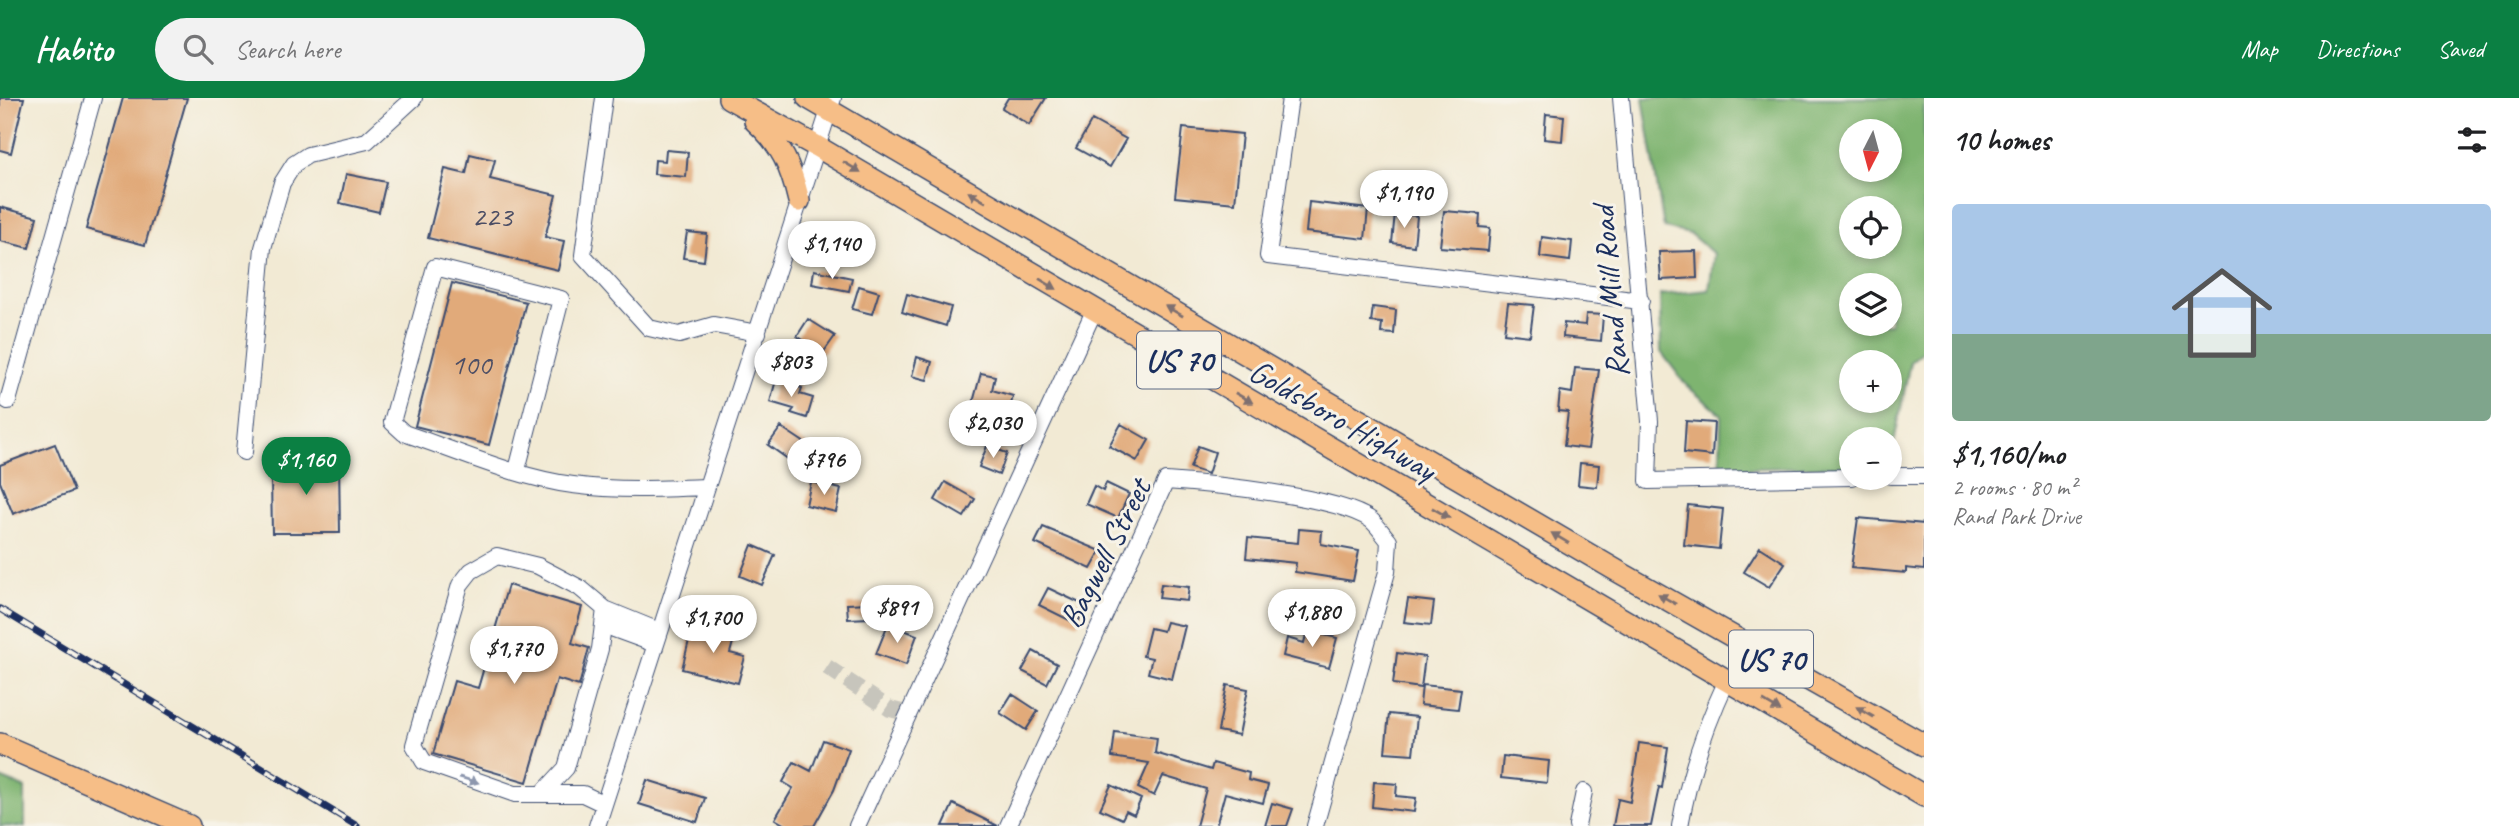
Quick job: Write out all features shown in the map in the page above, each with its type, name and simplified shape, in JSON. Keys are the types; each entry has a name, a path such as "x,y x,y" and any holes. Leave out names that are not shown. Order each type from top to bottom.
{"main road":[{"name":"Goldsboro Highway","path":"729,98 817,146 1924,796"},
{"path":"729,98 778,143 790,165 799,201"},
{"name":"Goldsboro Highway","path":"808,98 831,104 1619,572 1924,745"},
{"path":"0,744 189,826"}],"street":[{"path":"8,401 93,98"},
{"path":"244,452 263,248 282,183 295,164 308,155 368,141 414,98"},
{"path":"604,98 583,255 649,328 679,335 714,325 758,333"},
{"path":"1290,98 1268,256 1641,301"},
{"name":"Rand Mill Road","path":"1621,98 1650,421 1648,481 1839,477"},
{"path":"597,826 831,104"},
{"path":"517,470 561,299 435,267 392,422 404,433 517,470 569,485 620,490 706,487"},
{"path":"857,826 1094,311"},
{"path":"1902,476 1924,476"},
{"name":"Bagwell Street","path":"1008,826 1166,481 1208,484 1337,505 1371,520 1389,541 1387,572 1315,826"},
{"path":"604,804 583,794 515,794 456,776 424,762 414,745 460,585 471,571 497,556 538,566 580,588 605,609 657,638"},
{"path":"542,794 566,768 600,649 605,609"},
{"path":"1680,826 1687,784 1710,715 1727,680"},
{"path":"566,768 583,794"},
{"path":"1577,826 1584,792"}],"green space":[{"path":"1643,98 1924,98 1924,350 1910,362 1902,402 1902,350 1839,350 1839,413 1900,413 1897,427 1839,427 1839,466 1720,469 1721,414 1687,386 1661,352 1660,295 1709,290 1714,254 1690,234 1664,228"},
{"path":"0,778 25,788 25,826 0,826"}],"building":[{"path":"0,98 24,98 11,153 0,150"},
{"path":"123,98 187,98 145,245 86,229"},
{"path":"1008,98 1046,98 1029,125 1002,108"},
{"path":"1546,114 1564,116 1562,141 1544,139"},
{"path":"1092,120 1126,139 1110,167 1076,148"},
{"path":"1183,128 1242,134 1235,203 1175,197"},
{"path":"666,150 688,152 686,177 654,174 655,160 665,161"},
{"path":"470,154 495,160 490,179 556,195 545,237 564,241 558,270 428,238 445,169 466,174"},
{"path":"346,174 386,182 379,212 340,203"},
{"path":"1309,202 1368,209 1365,239 1306,232"},
{"path":"0,207 37,217 29,248 0,241"},
{"path":"1444,211 1480,214 1479,227 1490,228 1488,251 1440,247"},
{"path":"1395,213 1417,216 1414,246 1392,243"},
{"path":"687,232 707,234 704,261 683,258"},
{"path":"1542,237 1572,241 1570,261 1540,257"},
{"path":"1696,251 1697,278 1661,280 1659,252"},
{"path":"814,270 852,278 849,291 812,284"},
{"path":"452,283 526,302 489,445 415,426"},
{"path":"859,286 879,292 872,314 852,309"},
{"path":"907,294 951,307 946,326 902,312"},
{"path":"1508,303 1534,305 1530,336 1504,333"},
{"path":"1373,307 1396,310 1394,334 1381,333 1382,323 1371,322"},
{"path":"1586,314 1603,315 1601,341 1563,337 1564,323 1585,325"},
{"path":"808,319 835,336 823,353 797,336"},
{"path":"917,357 932,362 927,380 912,376"},
{"path":"1575,368 1599,370 1588,449 1564,446 1568,412 1558,411 1560,391 1572,393"},
{"path":"981,373 995,376 992,390 1013,396 1008,416 972,406"},
{"path":"776,380 802,388 800,394 813,398 807,418 791,413 794,409 770,402"},
{"path":"1686,421 1714,423 1712,456 1684,453"},
{"path":"1121,424 1149,440 1137,461 1109,446"},
{"path":"781,427 808,445 795,464 768,445"},
{"path":"55,444 74,491 13,514 0,482 0,465"},
{"path":"987,446 1007,453 999,475 979,467"},
{"path":"1198,446 1215,452 1208,474 1190,468"},
{"path":"278,459 339,459 340,533 272,533 271,478 279,478"},
{"path":"1580,463 1599,465 1597,487 1578,485"},
{"path":"811,482 841,489 836,512 806,505"},
{"path":"945,482 975,499 964,517 935,500"},
{"path":"1106,483 1129,494 1118,518 1086,504 1094,486 1103,491"},
{"path":"1688,505 1723,509 1719,549 1684,545"},
{"path":"1858,518 1924,524 1924,570 1906,568 1906,573 1851,568"},
{"path":"1043,527 1101,551 1091,569 1035,543"},
{"path":"1299,529 1322,531 1321,544 1359,551 1353,581 1295,572 1296,563 1246,558 1248,538 1298,543"},
{"path":"752,545 775,555 762,585 740,576"},
{"path":"1760,547 1785,563 1769,587 1744,572"},
{"path":"1161,584 1189,587 1187,601 1159,598"},
{"path":"508,585 582,607 572,643 589,648 579,686 557,679 527,782 433,754 454,681 478,688"},
{"path":"1048,588 1086,606 1077,624 1039,605"},
{"path":"1408,599 1434,602 1431,625 1404,622"},
{"path":"869,603 870,618 848,619 847,604"},
{"path":"1166,622 1185,626 1172,679 1148,673 1152,658 1143,656 1150,628 1163,631"},
{"path":"693,624 735,635 730,653 745,657 738,683 682,669"},
{"path":"888,624 917,635 906,665 876,654"},
{"path":"1307,631 1337,638 1329,668 1283,656 1287,638 1304,643"},
{"path":"1033,651 1057,664 1047,684 1022,671"},
{"path":"1397,653 1425,657 1421,688 1393,684"},
{"path":"1227,685 1248,689 1239,735 1218,731"},
{"path":"1422,685 1461,689 1458,709 1420,705"},
{"path":"1012,694 1038,711 1026,730 1000,713"},
{"path":"1389,714 1417,717 1413,754 1385,752"},
{"path":"1115,732 1157,738 1155,753 1211,770 1213,763 1249,773 1248,780 1268,785 1263,803 1225,793 1216,826 1196,826 1206,789 1163,776 1154,796 1138,788 1149,763 1112,757"},
{"path":"823,740 849,749 834,790 814,826 787,826 775,819 793,788 783,782 794,762 811,771"},
{"path":"1639,743 1668,747 1662,788 1659,787 1651,826 1613,826 1618,799 1630,802"},
{"path":"1503,756 1549,761 1547,783 1501,778"},
{"path":"647,780 705,798 697,822 639,804"},
{"path":"1374,782 1397,784 1396,796 1416,798 1414,812 1372,807"},
{"path":"1111,785 1141,799 1134,815 1126,811 1122,819 1100,809"},
{"path":"1272,803 1293,809 1287,826 1265,826"},
{"path":"953,804 998,826 943,826"}],"tunnel":[{"path":"827,667 890,709 910,714"}],"railway":[{"path":"0,609 357,826"}]}
